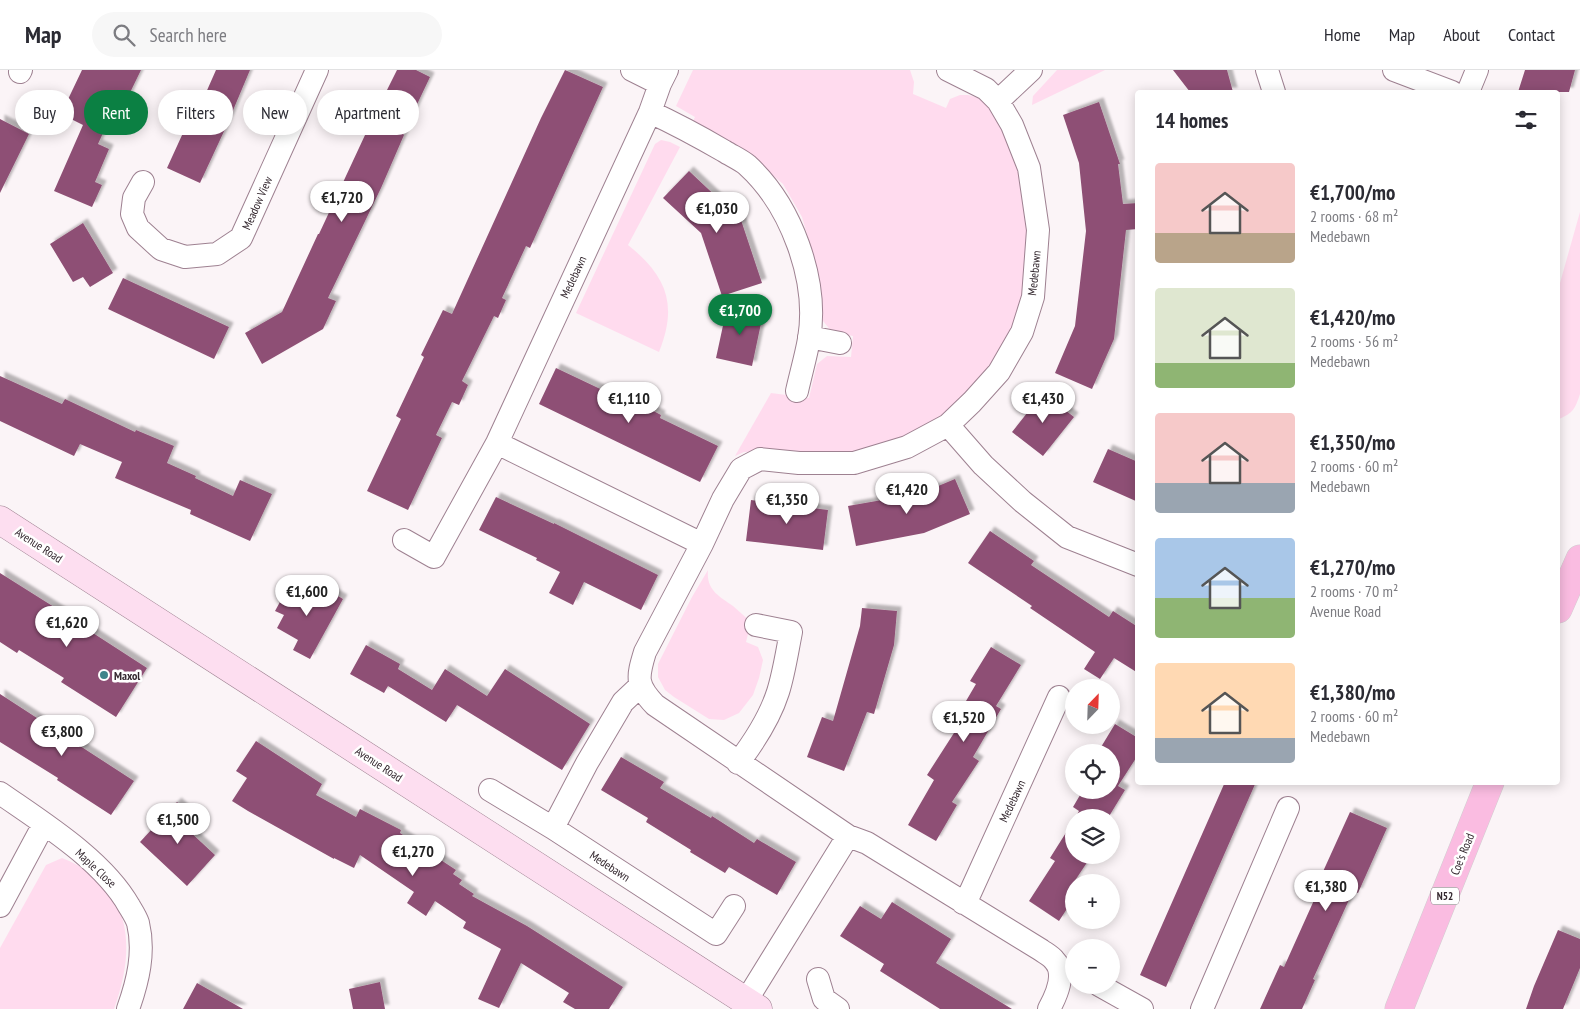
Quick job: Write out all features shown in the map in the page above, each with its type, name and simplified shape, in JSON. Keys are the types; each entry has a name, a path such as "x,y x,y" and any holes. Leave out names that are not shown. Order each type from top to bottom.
{"main road":[{"name":"Avenue Road","path":"0,520 752,1005"},
{"path":"1560,605 1580,559"},
{"name":"Coe's Road","path":"1399,1009 1489,785"}],"street":[{"name":"Meadow View","path":"143,182 134,198 132,214 138,228 161,248 185,257 217,254 241,238 317,70"},
{"name":"Medebawn","path":"404,540 434,557 497,443 650,112 664,77 632,70"},
{"name":"Medebawn","path":"640,686 639,670 645,652 740,469 760,459 799,463 854,464 907,447 948,425 999,372 1022,332 1033,297 1038,230 1029,168 1012,125 998,101 986,89 948,70"},
{"path":"998,101 1031,70"},
{"path":"1267,70 1273,90"},
{"path":"1394,70 1447,90"},
{"path":"1469,90 1477,70"},
{"path":"650,112 699,136 746,164 768,188 784,213 797,242 808,278 809,337 797,391"},
{"path":"809,337 840,342"},
{"path":"948,425 983,465 1023,502 1067,537 1135,564"},
{"path":"497,443 702,544"},
{"path":"738,763 765,721 777,693 791,632 756,625"},
{"path":"553,828 623,702 640,686 655,705 848,836 867,843 1065,966 1057,994 1049,1009"},
{"name":"Medebawn","path":"963,903 970,893 1059,697"},
{"name":"Medebawn","path":"490,790 553,828 716,934 734,906"},
{"name":"Maple Close","path":"0,793 91,860 108,876 122,894 137,922 141,948 140,968 128,1009"},
{"path":"1202,1009 1288,808"},
{"path":"0,906 44,824"},
{"path":"752,1005 848,836"},
{"path":"818,979 824,999 838,1009"},
{"path":"1115,994 1142,1009"}],"shaded area":[{"path":"693,70 910,70 914,82 913,94 946,108 950,99 960,95 979,98 997,117 1029,197 1028,284 1014,330 986,378 947,415 869,453 813,457 771,451 744,452 735,456 771,393 809,398 817,364 827,356 851,357 853,336 832,332 823,321 820,288 802,217 783,184 747,153 692,123 695,117 676,106"},
{"path":"1057,70 1105,70 1032,105 1033,96"},
{"path":"661,140 680,147 628,245 652,268 665,292 668,320 659,352 576,313 655,144"},
{"path":"1580,212 1580,394 1573,410 1560,418 1560,283"},
{"path":"708,570 709,583 714,592 751,622 746,642 758,647 763,660 753,695 739,713 724,720 709,719 674,697 665,690 658,677 658,664"},
{"path":"62,858 85,870 103,884 115,901 123,920 126,941 125,963 114,1009 0,1009 0,948 46,865"}],"building":[{"path":"82,70 141,70 131,90 84,90 84,135 102,135 98,144 109,149 95,182 102,185 92,207 54,191 83,125 74,120 74,90 72,90"},
{"path":"216,70 250,70 233,110 233,90 207,90"},
{"path":"397,70 416,70 430,77 419,100 419,90 387,90"},
{"path":"565,70 603,87 530,248 526,246 502,298 506,300 498,318 494,316 462,381 468,385 459,405 452,402 436,435 442,438 408,510 367,491 401,419 396,416 424,357 421,355 443,310 452,314 541,118"},
{"path":"1173,70 1227,70 1232,90 1188,90"},
{"path":"1525,70 1575,70 1569,92 1560,92 1560,90 1519,90"},
{"path":"1099,102 1120,164 1118,164 1123,204 1135,203 1135,229 1126,230 1114,339 1092,389 1055,373 1075,326 1086,231 1079,163 1063,115"},
{"path":"0,119 15,127 15,135 29,135 0,193"},
{"path":"182,135 222,135 200,183 167,168"},
{"path":"365,135 404,135 381,188 328,298 336,301 323,329 262,364 245,333 282,312"},
{"path":"689,171 741,220 762,283 722,296 701,233 663,198"},
{"path":"83,223 113,273 90,287 83,277 73,282 50,244"},
{"path":"123,278 229,327 214,359 108,309"},
{"path":"727,307 763,314 752,366 716,358"},
{"path":"556,368 613,395 615,391 661,415 660,418 718,446 700,482 539,404"},
{"path":"0,376 62,404 65,399 135,432 136,430 174,446 167,463 233,496 240,480 272,494 250,541 190,514 191,510 115,478 122,462 80,444 74,456 0,421"},
{"path":"1043,393 1074,417 1043,456 1012,432"},
{"path":"1108,449 1135,461 1135,501 1093,482"},
{"path":"955,479 970,514 924,533 856,546 848,506 899,497 900,502"},
{"path":"496,497 554,523 658,575 641,610 584,582 573,605 549,593 560,572 536,560 537,558 479,530"},
{"path":"751,500 828,510 823,550 746,541"},
{"path":"990,531 1034,561 1031,565 1109,617 1113,611 1135,625 1135,671 1114,658 1100,679 1084,669 1095,652 1030,608 1032,606 968,563"},
{"path":"0,573 147,668 116,717 61,682 64,678 19,650 17,653 0,642"},
{"path":"301,585 322,597 326,589 343,599 310,659 293,650 298,640 277,628 284,615 275,611 286,591 295,596"},
{"path":"862,608 897,611 894,645 874,714 867,712 844,771 807,757 822,717 833,721 860,626"},
{"path":"366,645 400,664 398,669 432,690 445,669 487,696 505,669 590,724 562,770 457,705 446,722 388,686 384,693 350,674"},
{"path":"991,647 1021,665 996,706 1001,709 973,757 979,761 952,802 957,805 936,841 908,825 934,780 927,775 954,733 949,730 976,684 970,681"},
{"path":"0,694 134,781 111,815 57,780 58,778 0,742"},
{"path":"1120,727 1135,736 1135,760 1120,783 1120,744 1103,744 1109,734 1120,734"},
{"path":"256,741 322,784 316,795 356,817 360,809 401,830 400,833 456,870 453,874 462,880 459,884 474,894 472,896 527,926 623,987 609,1009 575,1009 563,1002 569,993 521,963 499,1008 478,999 501,949 463,928 466,922 435,901 426,916 407,903 414,892 360,855 354,868 334,859 232,801 247,778 236,771"},
{"path":"621,757 664,782 660,788 711,818 712,816 754,843 757,839 796,862 777,895 729,867 725,873 646,822 648,818 601,790"},
{"path":"1224,785 1255,785 1166,987 1140,975"},
{"path":"1120,787 1125,790 1120,798"},
{"path":"1078,799 1120,799 1113,809 1076,809 1073,807"},
{"path":"177,802 192,816 192,824 187,829 215,855 187,886 140,842"},
{"path":"1350,812 1387,828 1358,893 1353,891 1313,979 1315,980 1302,1009 1260,1009 1280,965 1284,967 1324,878 1321,876"},
{"path":"1065,834 1065,864 1086,864 1079,874 1065,874 1065,912 1059,921 1029,901 1055,861 1050,858"},
{"path":"892,902 951,939 936,963 1012,1009 940,1009 880,971 884,964 840,936 860,906 881,919"},
{"path":"1558,930 1580,939 1580,968 1563,1009 1526,1009 1534,986"},
{"path":"380,982 385,1009 353,1009 349,989"},
{"path":"197,983 243,1009 183,1009"}],"place":[{"name":"Maxol","path":"104,675"}]}
